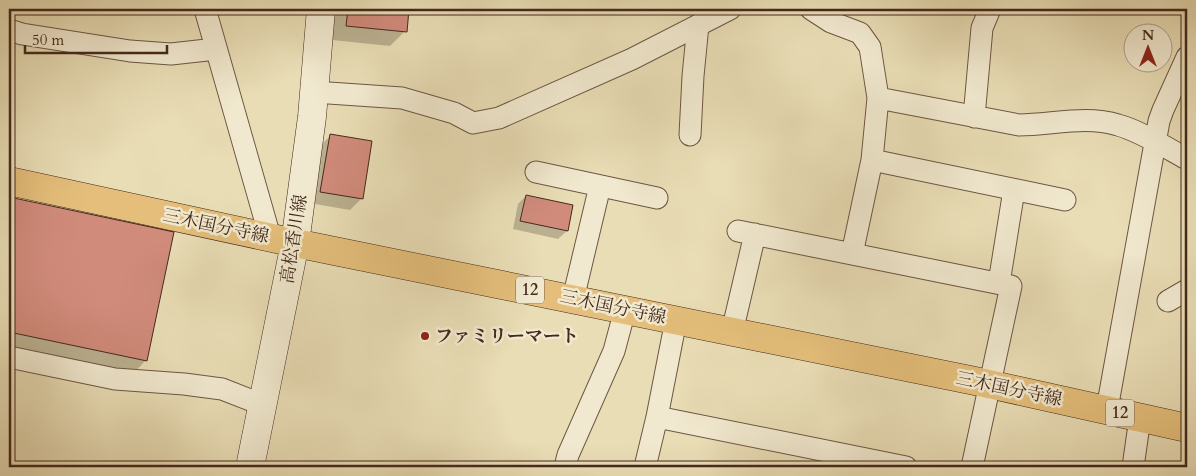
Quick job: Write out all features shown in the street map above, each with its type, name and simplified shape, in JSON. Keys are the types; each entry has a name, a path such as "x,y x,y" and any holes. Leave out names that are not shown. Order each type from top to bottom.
{"main road":[{"name":"高松香川線","path":"250,467 263,405 282,240 314,92 321,9"},
{"name":"三木国分寺線","path":"9,181 282,240 991,385 1187,428"}],"street":[{"path":"205,9 216,49 282,240"},
{"path":"314,92 402,98 454,113 473,123 499,118 632,59 704,18 730,9"},
{"path":"811,9 831,22 860,33 870,47 878,98 872,160 852,254"},
{"path":"974,116 982,28 990,9"},
{"path":"690,134 693,76 704,18"},
{"path":"9,30 22,34 130,51 171,54 216,49"},
{"path":"1107,410 1162,110 1187,57"},
{"path":"878,98 1018,125 1042,125 1082,120 1099,121 1119,125 1187,159"},
{"path":"872,160 1065,200"},
{"path":"536,172 657,198"},
{"path":"573,299 600,186"},
{"path":"999,283 1014,190"},
{"path":"732,332 746,233 1011,286 972,467"},
{"path":"1168,301 1187,290"},
{"path":"566,467 568,455 614,351 625,310"},
{"path":"645,467 676,320"},
{"path":"9,356 115,379 222,389 263,405"},
{"path":"657,417 906,467"},
{"path":"1133,467 1140,418"}],"building":[{"path":"348,9 409,9 407,32 346,26"},
{"path":"330,134 372,141 363,199 320,192"},
{"path":"526,195 573,205 568,231 520,221"},
{"path":"9,197 174,232 147,361 9,332"}],"place":[{"name":"ファミリーマート","path":"425,336"}]}
